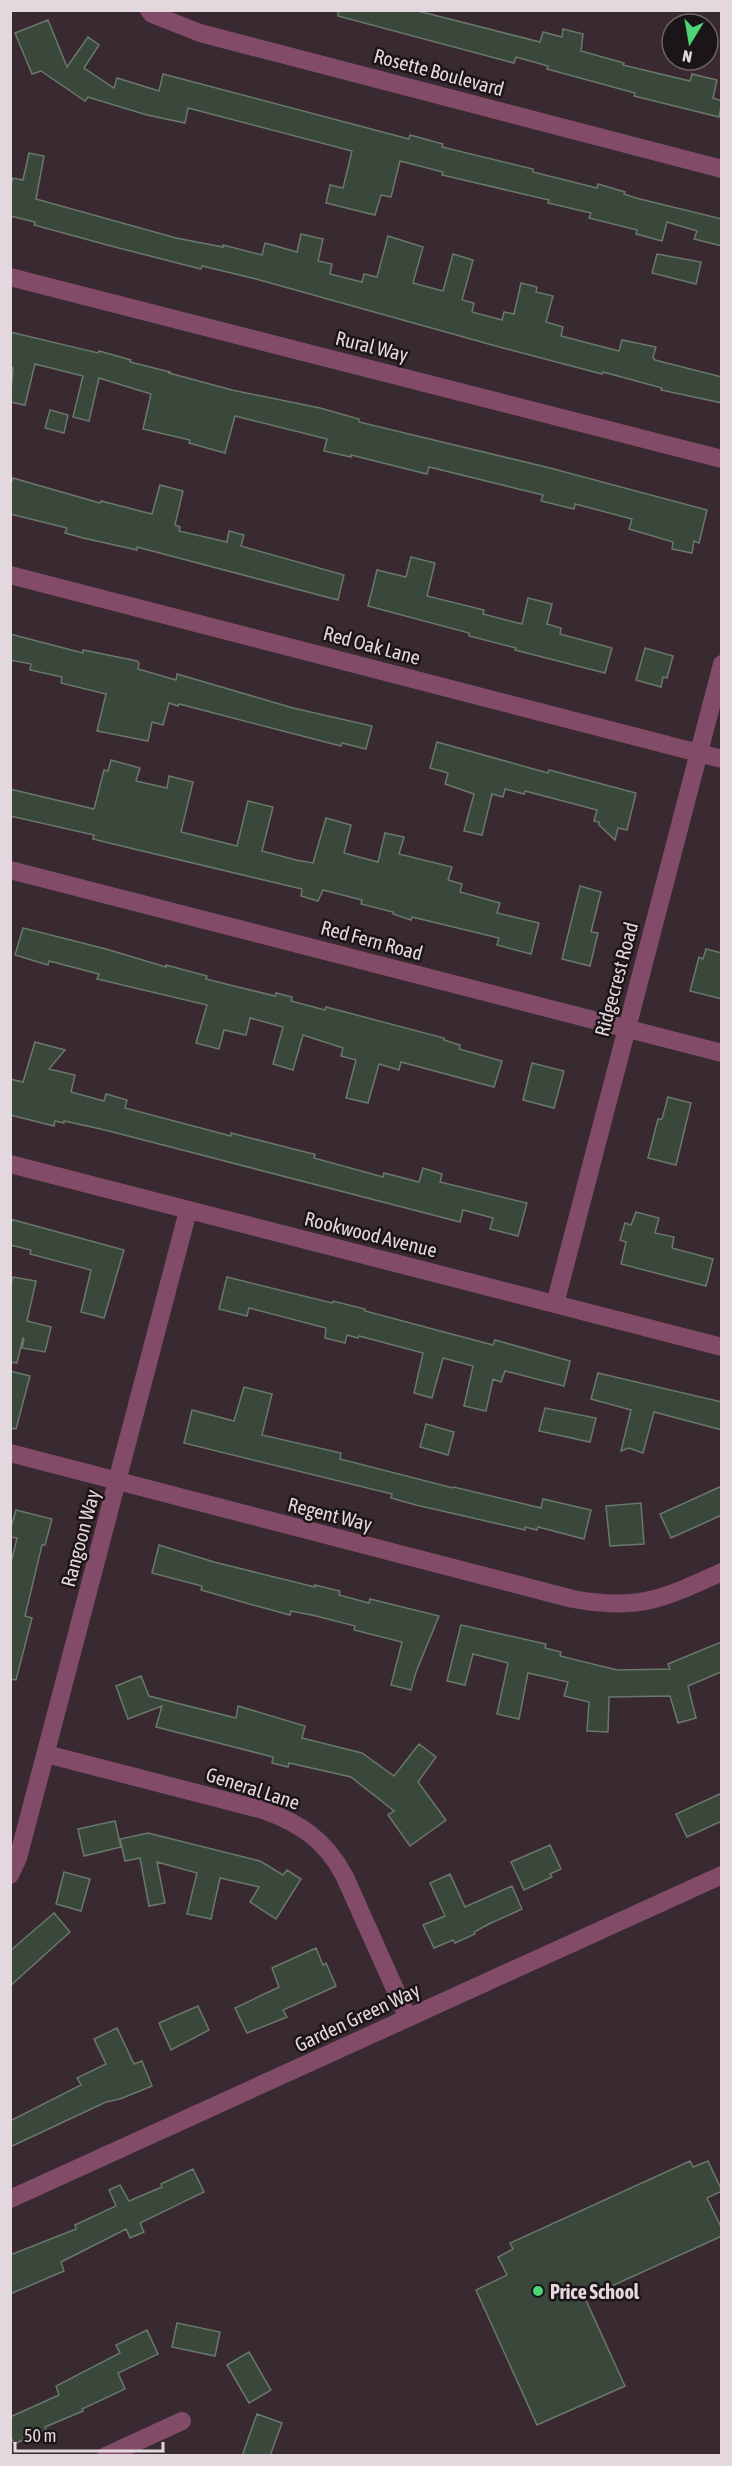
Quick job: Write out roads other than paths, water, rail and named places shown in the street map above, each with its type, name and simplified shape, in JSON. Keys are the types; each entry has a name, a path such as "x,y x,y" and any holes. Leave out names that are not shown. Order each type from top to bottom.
{"street":[{"name":"Rosette Boulevard","path":"149,10 152,14 200,33 722,170"},
{"name":"Rural Way","path":"10,277 722,459"},
{"name":"Red Oak Lane","path":"10,575 722,759"},
{"name":"Ridgecrest Road","path":"555,1304 722,664"},
{"name":"Red Fern Road","path":"10,870 722,1053"},
{"name":"Rookwood Avenue","path":"10,1164 722,1347"},
{"name":"Rangoon Way","path":"10,1875 18,1858 46,1754 188,1211"},
{"name":"Regent Way","path":"10,1453 573,1599 600,1604 628,1605 660,1599 722,1572"},
{"name":"General Lane","path":"46,1754 263,1810 287,1819 315,1836 335,1858 344,1875 408,2018"},
{"name":"Garden Green Way","path":"10,2199 722,1875"},
{"path":"106,2456 182,2421"}],"place":[{"name":"Price School","path":"538,2291"}]}
